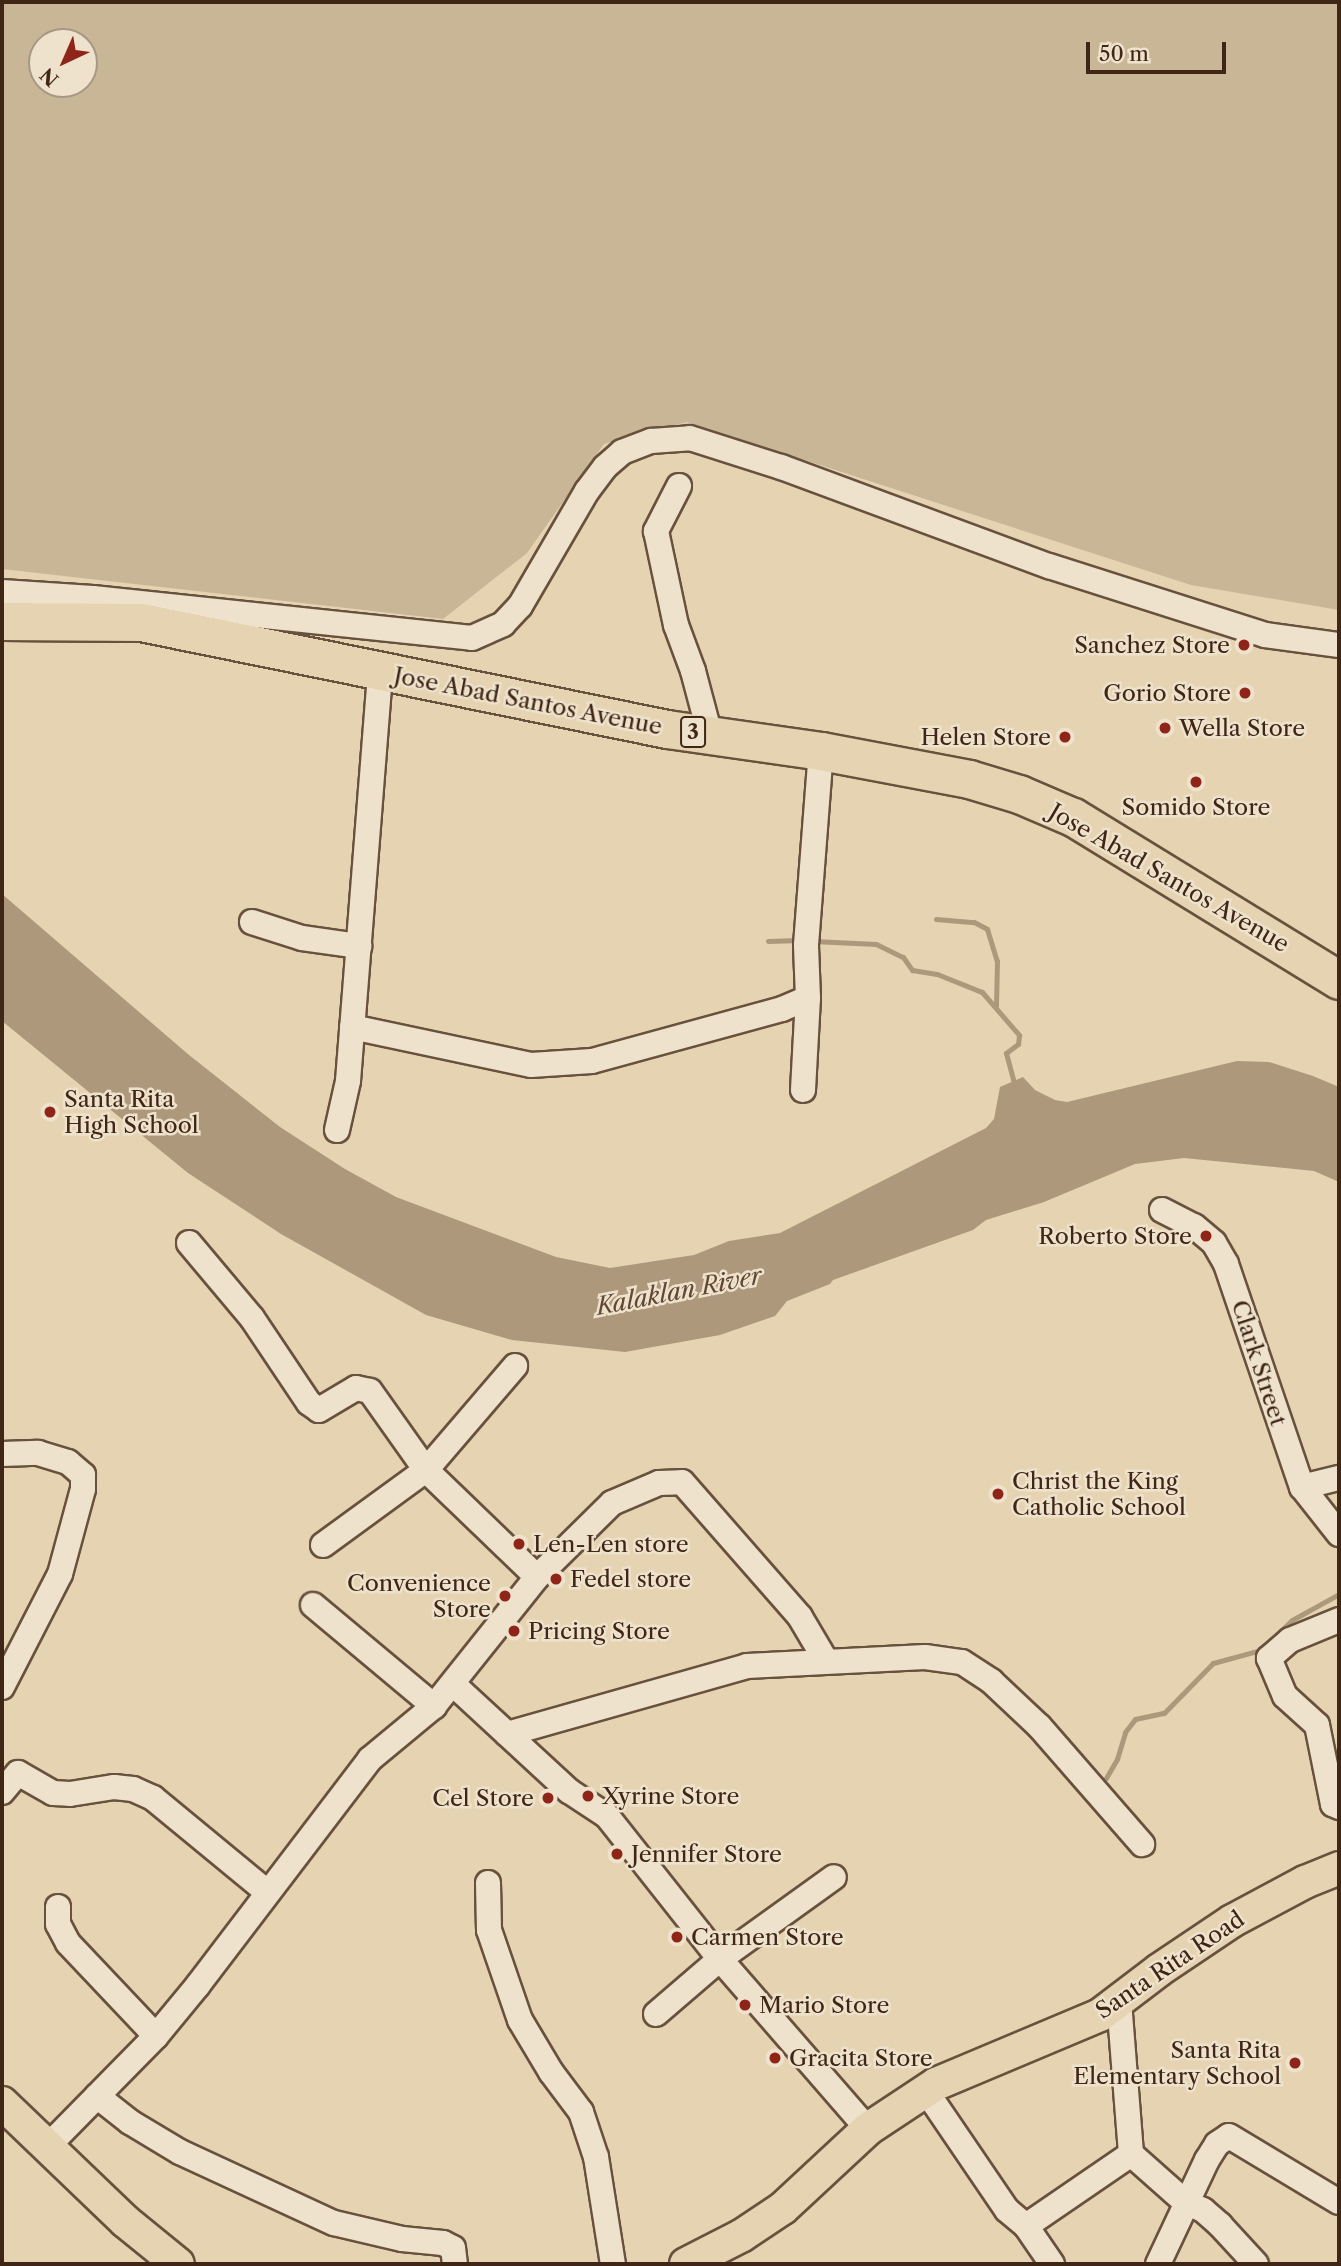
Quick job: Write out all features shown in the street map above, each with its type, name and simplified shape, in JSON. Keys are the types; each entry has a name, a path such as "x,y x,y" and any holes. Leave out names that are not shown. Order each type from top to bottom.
{"highway":[{"name":"Jose Abad Santos Avenue","path":"2,621 141,622 710,735 821,751 969,779 1019,794 1073,817 1339,980"}],"main road":[{"name":"Santa Rita Road","path":"686,2264 741,2236 783,2208 868,2129 926,2091 1100,2015 1159,1970 1232,1921 1305,1882 1339,1868"},
{"path":"2,2103 125,2221 178,2264"}],"street":[{"path":"2,592 93,598 472,638 503,624 520,606 587,491 605,467 622,452 651,441 690,438 781,467 1049,566 1265,635 1339,645"},
{"path":"680,486 656,531 676,625 693,671 710,735"},
{"path":"338,1130 348,1081 380,671"},
{"path":"803,1090 808,998 806,944 821,751"},
{"path":"252,922 302,937 359,946"},
{"path":"352,1027 531,1066 592,1061 782,1009 808,998"},
{"name":"Clark Street","path":"1162,1210 1214,1243 1226,1264 1303,1487 1339,1534"},
{"path":"189,1242 252,1318 309,1403 319,1410 356,1388 370,1391 426,1470 537,1577"},
{"path":"323,1545 426,1470 515,1366"},
{"path":"2,1454 38,1453 68,1462 83,1475 83,1489 60,1574 2,1687"},
{"path":"1303,1487 1339,1478"},
{"path":"47,2147 156,2036 370,1759 434,1706 537,1577 612,1503 659,1483 682,1482 800,1617 826,1661"},
{"path":"313,1605 434,1706"},
{"path":"1339,1620 1290,1640 1269,1658 1284,1696 1317,1725 1329,1791 1333,1804 1339,1807"},
{"path":"507,1734 747,1666 925,1657 962,1662 991,1681 1039,1726 1142,1844"},
{"path":"453,1684 569,1791 607,1815 720,1959 868,2129"},
{"path":"2,1792 18,1773 53,1793 70,1794 114,1787 133,1789 153,1798 267,1892"},
{"path":"656,2014 720,1959 834,1877"},
{"path":"488,1883 489,1930 520,2020 551,2072 581,2112 596,2157 613,2264"},
{"path":"58,1907 58,1924 68,1943 156,2036"},
{"path":"1119,2001 1131,2154 1185,2202 1203,2210 1256,2264"},
{"path":"926,2091 1007,2210 1026,2226 1052,2264"},
{"path":"97,2096 130,2122 180,2152 334,2222 402,2239 443,2243 453,2248 455,2264"},
{"path":"1158,2264 1185,2202 1217,2144 1229,2136 1339,2202"},
{"path":"1026,2226 1131,2154"}],"shaded area":[{"path":"2,2 1339,2 1339,610 1191,585 687,422 604,444 527,553 443,619 2,569"}],"water":[{"name":"Kalaklan River","path":"2,894 189,1055 280,1127 345,1169 396,1197 556,1257 610,1268 694,1255 729,1241 780,1233 986,1128 994,1119 1000,1087 1023,1077 1035,1090 1055,1100 1067,1102 1237,1061 1269,1062 1313,1076 1339,1087 1339,1182 1314,1171 1184,1158 1135,1164 1044,1202 986,1220 973,1230 833,1280 830,1284 787,1301 775,1316 720,1335 625,1352 512,1340 426,1315 281,1234 188,1173 2,1021"}],"waterway":[{"path":"936,919 974,922 987,929 997,961 996,1006"},
{"path":"768,941 800,940"},
{"path":"813,941 876,944 903,957 912,970 937,974 982,992 1019,1035 1018,1044 1006,1053 1015,1086"},
{"path":"1106,1778 1117,1759 1125,1732 1135,1719 1164,1713 1213,1663 1261,1650 1292,1620 1339,1594"}],"place":[{"name":"Sanchez Store","path":"1244,645"},
{"name":"Gorio Store","path":"1245,693"},
{"name":"Wella Store","path":"1165,728"},
{"name":"Helen Store","path":"1065,737"},
{"name":"Somido Store","path":"1196,782"},
{"name":"Santa Rita High School","path":"50,1112"},
{"name":"Roberto Store","path":"1206,1236"},
{"name":"Christ the King Catholic School","path":"998,1494"},
{"name":"Len-Len store","path":"519,1544"},
{"name":"Fedel store","path":"556,1579"},
{"name":"Convenience Store","path":"505,1596"},
{"name":"Pricing Store","path":"514,1631"},
{"name":"Xyrine Store","path":"588,1796"},
{"name":"Cel Store","path":"548,1798"},
{"name":"Jennifer Store","path":"617,1854"},
{"name":"Carmen Store","path":"677,1937"},
{"name":"Mario Store","path":"745,2005"},
{"name":"Gracita Store","path":"775,2058"},
{"name":"Santa Rita Elementary School","path":"1295,2063"}]}
